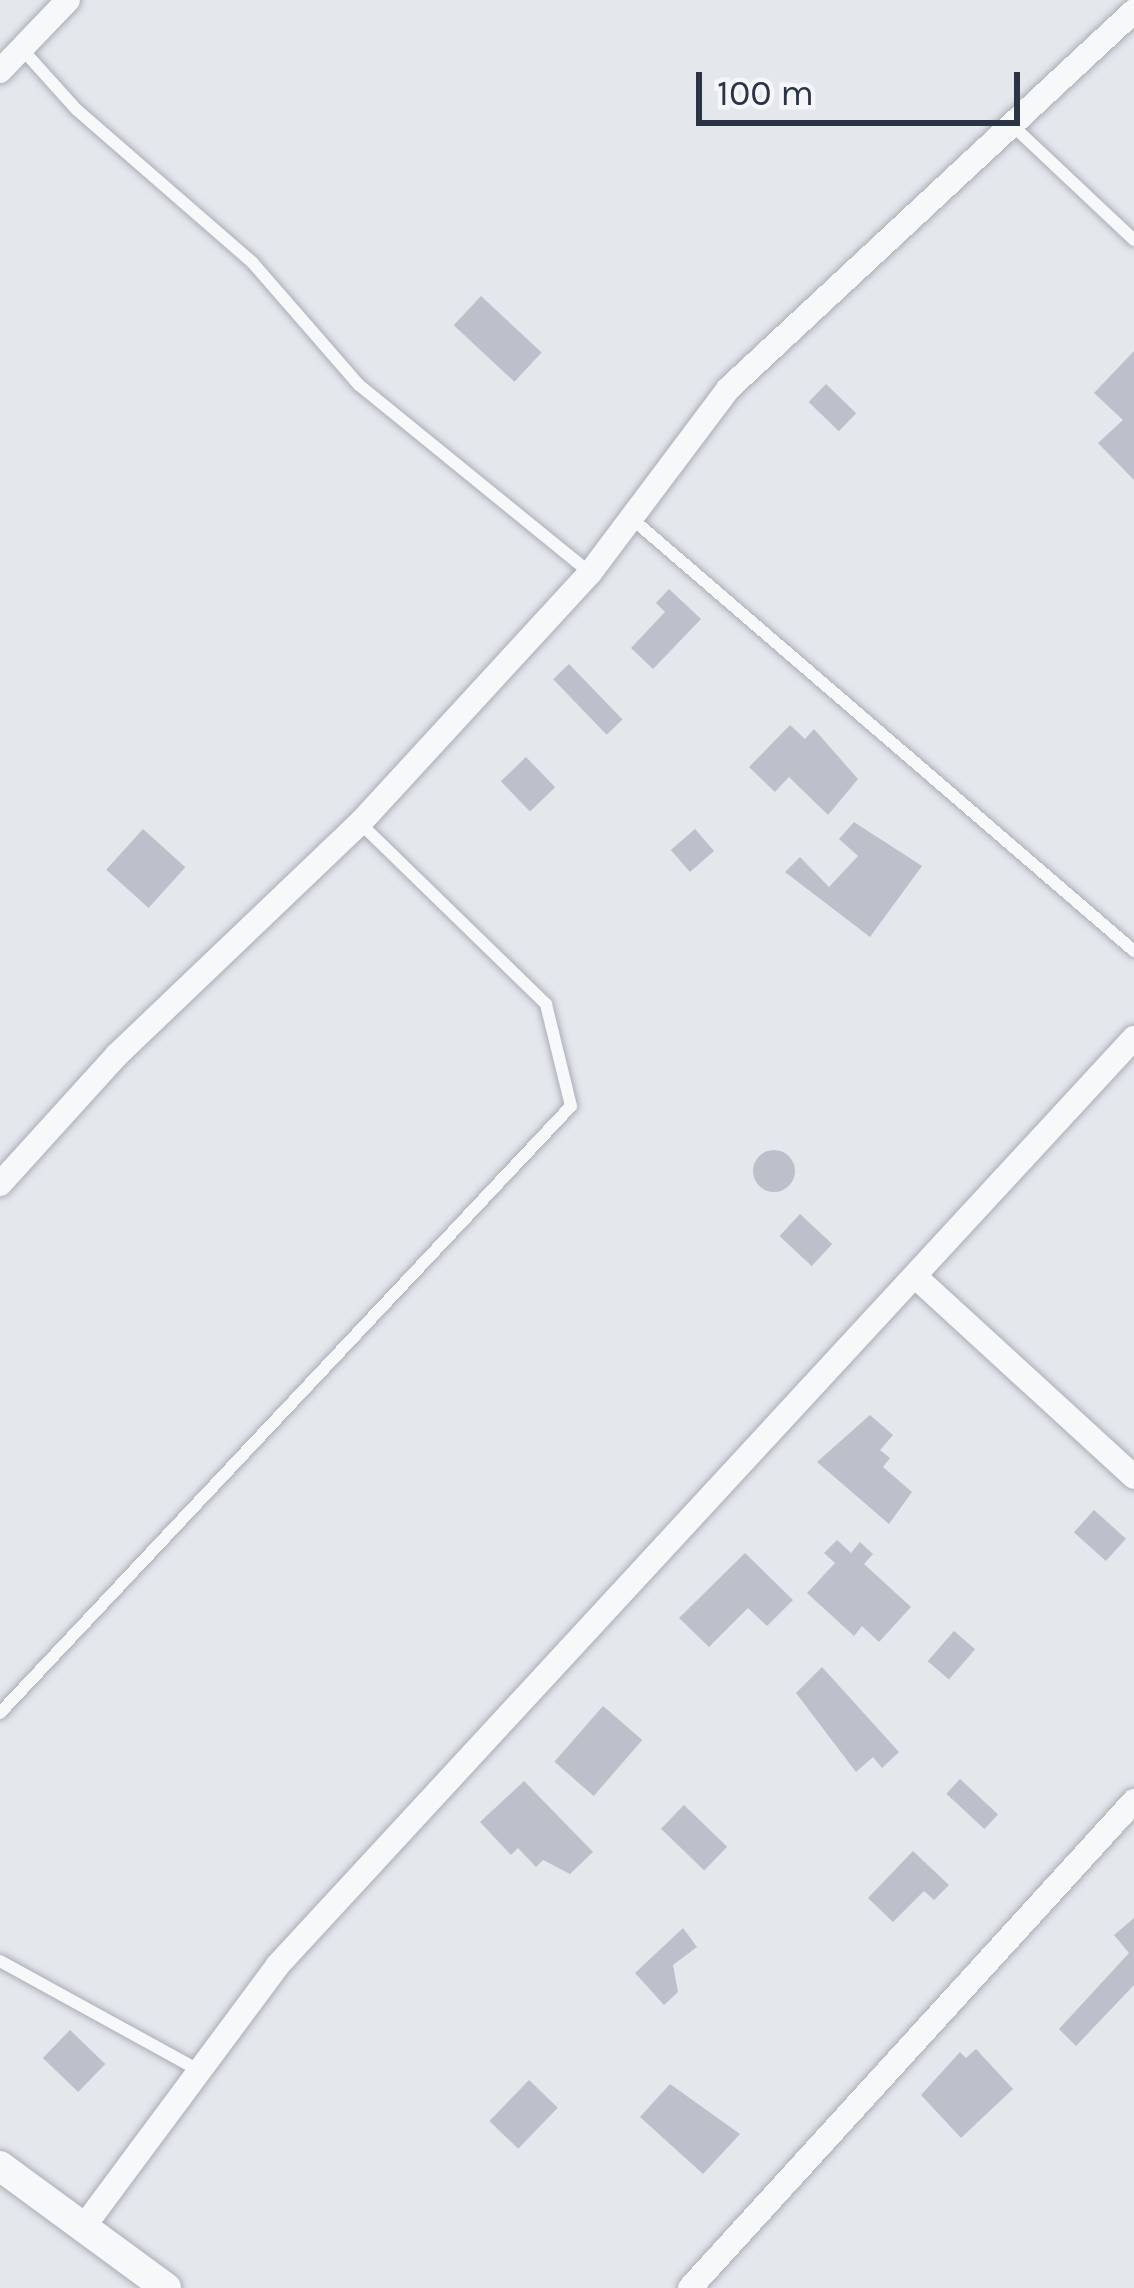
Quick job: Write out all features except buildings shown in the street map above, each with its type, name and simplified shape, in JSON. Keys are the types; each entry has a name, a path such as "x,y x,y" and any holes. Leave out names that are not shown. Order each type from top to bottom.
{"street":[{"path":"0,70 68,0"},
{"path":"0,1184 117,1054 360,824 590,573 728,389 1134,11"},
{"path":"85,2225 203,2073 277,1966 918,1280 1134,1038"},
{"path":"918,1280 1134,1477"},
{"path":"690,2288 1134,1801"},
{"path":"0,2166 166,2288"}],"lane":[{"path":"21,48 76,110 252,262 359,386 590,573"},
{"path":"1013,126 1134,240"},
{"path":"629,516 1134,951"},
{"path":"0,1713 571,1106 545,1004 360,824"},
{"path":"0,1961 203,2073"}]}
